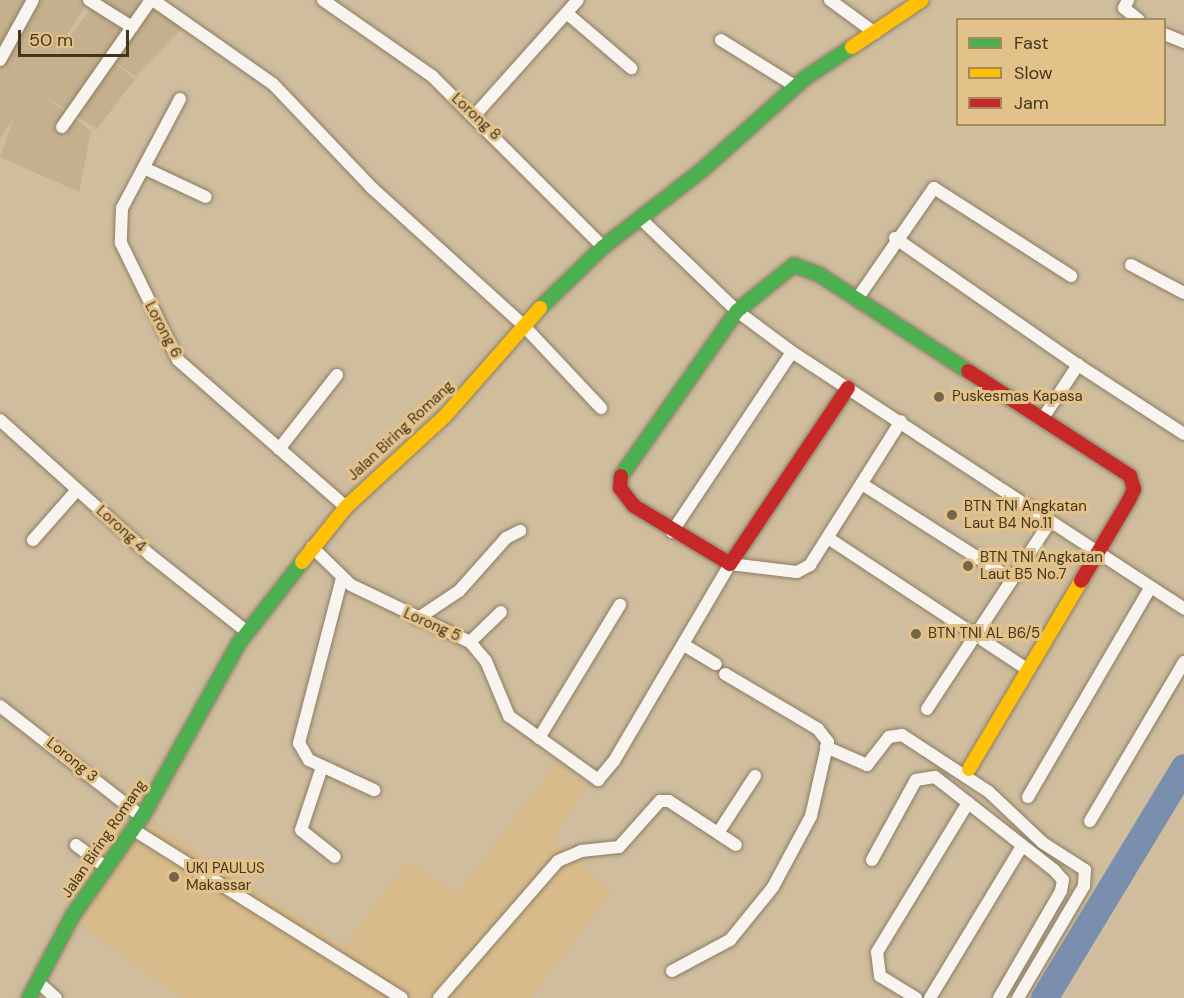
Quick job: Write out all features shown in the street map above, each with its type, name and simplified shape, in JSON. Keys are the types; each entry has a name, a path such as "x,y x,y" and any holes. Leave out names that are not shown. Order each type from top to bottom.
{"street":[{"path":"0,60 33,0"},
{"path":"89,0 132,27"},
{"path":"62,127 152,0 273,84 372,188 523,325 601,408"},
{"name":"Lorong 8","path":"322,0 335,3 432,76 475,116 603,247"},
{"path":"475,116 568,15 578,0"},
{"path":"830,0 874,33"},
{"name":"Jalan Biring Romang","path":"28,998 105,867 142,817 247,632 345,507 445,416 523,325 603,247 641,219 795,86 922,0"},
{"path":"1128,0 1124,8 1136,18"},
{"path":"568,15 631,68"},
{"path":"1166,35 1184,42"},
{"path":"721,40 795,86"},
{"name":"Lorong 6","path":"180,99 144,168 117,227 150,309 185,369 345,507"},
{"path":"144,168 206,197"},
{"path":"857,299 924,195 938,188 1071,276"},
{"path":"641,219 737,311 792,352 901,421 1048,525 1184,609"},
{"path":"895,238 1078,365 1184,434"},
{"path":"901,421 828,538 799,572 730,564 672,532 626,498 619,484 621,472 737,311 794,265 857,299 1043,418 1134,481 1095,554 969,769"},
{"path":"1131,265 1184,293"},
{"path":"672,532 792,352"},
{"path":"1043,418 1078,365"},
{"path":"279,449 337,375"},
{"path":"716,664 684,645 730,564 848,388"},
{"name":"Lorong 4","path":"0,420 77,490 247,632"},
{"path":"862,484 1011,579"},
{"path":"33,540 77,490"},
{"path":"927,709 972,634 1048,525"},
{"path":"417,619 459,591 506,538 520,531"},
{"path":"828,538 1027,669"},
{"name":"Lorong 5","path":"312,547 342,578 417,619 470,642 486,661 506,712 588,777 602,777 684,645"},
{"path":"342,578 299,744 304,756 322,767 374,790"},
{"path":"1028,797 1150,588"},
{"path":"539,738 620,605"},
{"path":"470,642 501,612"},
{"path":"1090,821 1184,662"},
{"path":"672,971 730,940 773,887 811,816 826,747 827,738 818,729 725,674"},
{"name":"Lorong 3","path":"0,706 142,817"},
{"path":"826,747 867,765 890,737 902,735 988,792 1043,843 1085,870 1084,886 1018,998"},
{"path":"322,767 301,828 307,839 335,857"},
{"path":"718,832 755,776"},
{"path":"872,860 916,780 935,777 1063,880 1061,891 999,998"},
{"path":"439,998 562,858 619,848 663,800 736,845"},
{"path":"915,998 880,976 877,952 968,803"},
{"path":"134,830 402,998"},
{"path":"76,845 105,867"},
{"path":"930,998 1022,846"},
{"path":"38,982 56,998"}],"shaded area":[{"path":"0,0 89,0 53,58 98,0 139,0 182,28 136,77 94,48 135,79 97,129 43,95 91,131 79,192 0,157 14,118 0,139"},
{"name":"UKI PAULUS Makassar","path":"556,763 587,786 553,839 612,893 531,998 182,998 78,924 149,820 344,947 408,861 457,893"}],"waterway":[{"path":"1044,998 1184,767"}],"traffic: fast":[{"path":"540,308 603,247 701,171 805,78 852,47"},
{"path":"621,476 737,311 794,265 820,275 968,371"},
{"path":"29,998 73,915 142,817 239,643 302,562"}],"traffic: slow":[{"path":"852,47 922,0"},
{"path":"302,562 346,507 445,416 540,308"},
{"path":"969,769 1081,581"}],"traffic: jam":[{"path":"968,371 1130,476 1134,489 1129,500 1081,581"},
{"path":"621,476 620,488 634,506 730,564 848,388"}],"place":[{"name":"Puskesmas Kapasa","path":"939,397"},
{"name":"BTN TNI Angkatan Laut B4 No.11","path":"952,515"},
{"name":"BTN TNI Angkatan Laut B5 No.7","path":"968,566"},
{"name":"BTN TNI AL B6/5","path":"916,634"},
{"name":"UKI PAULUS Makassar","path":"174,877"}]}
